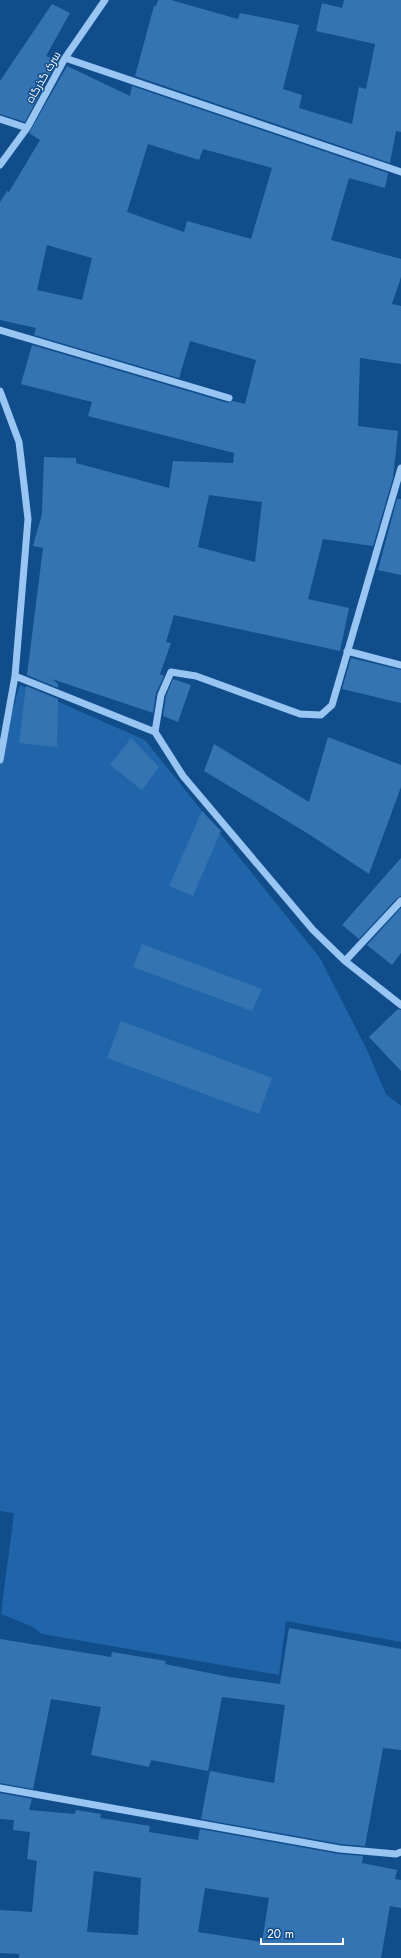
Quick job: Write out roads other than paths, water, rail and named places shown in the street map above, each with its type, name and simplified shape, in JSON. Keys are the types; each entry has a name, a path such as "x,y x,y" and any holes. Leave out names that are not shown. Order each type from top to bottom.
{"street":[{"name":"سرک گذرگاه","path":"0,165 27,128 66,58 105,0"},
{"path":"66,58 401,172"},
{"path":"0,119 27,128"},
{"path":"0,330 229,398"},
{"path":"0,391 19,442 28,519 15,676 0,760"},
{"path":"155,732 161,695 171,672 196,676 300,714 321,715 332,705 401,468"},
{"path":"347,651 401,666"},
{"path":"15,676 155,732 183,776 309,925 345,961 401,1005"},
{"path":"345,961 401,901"},
{"path":"0,1788 340,1849 396,1854 401,1852"}]}
